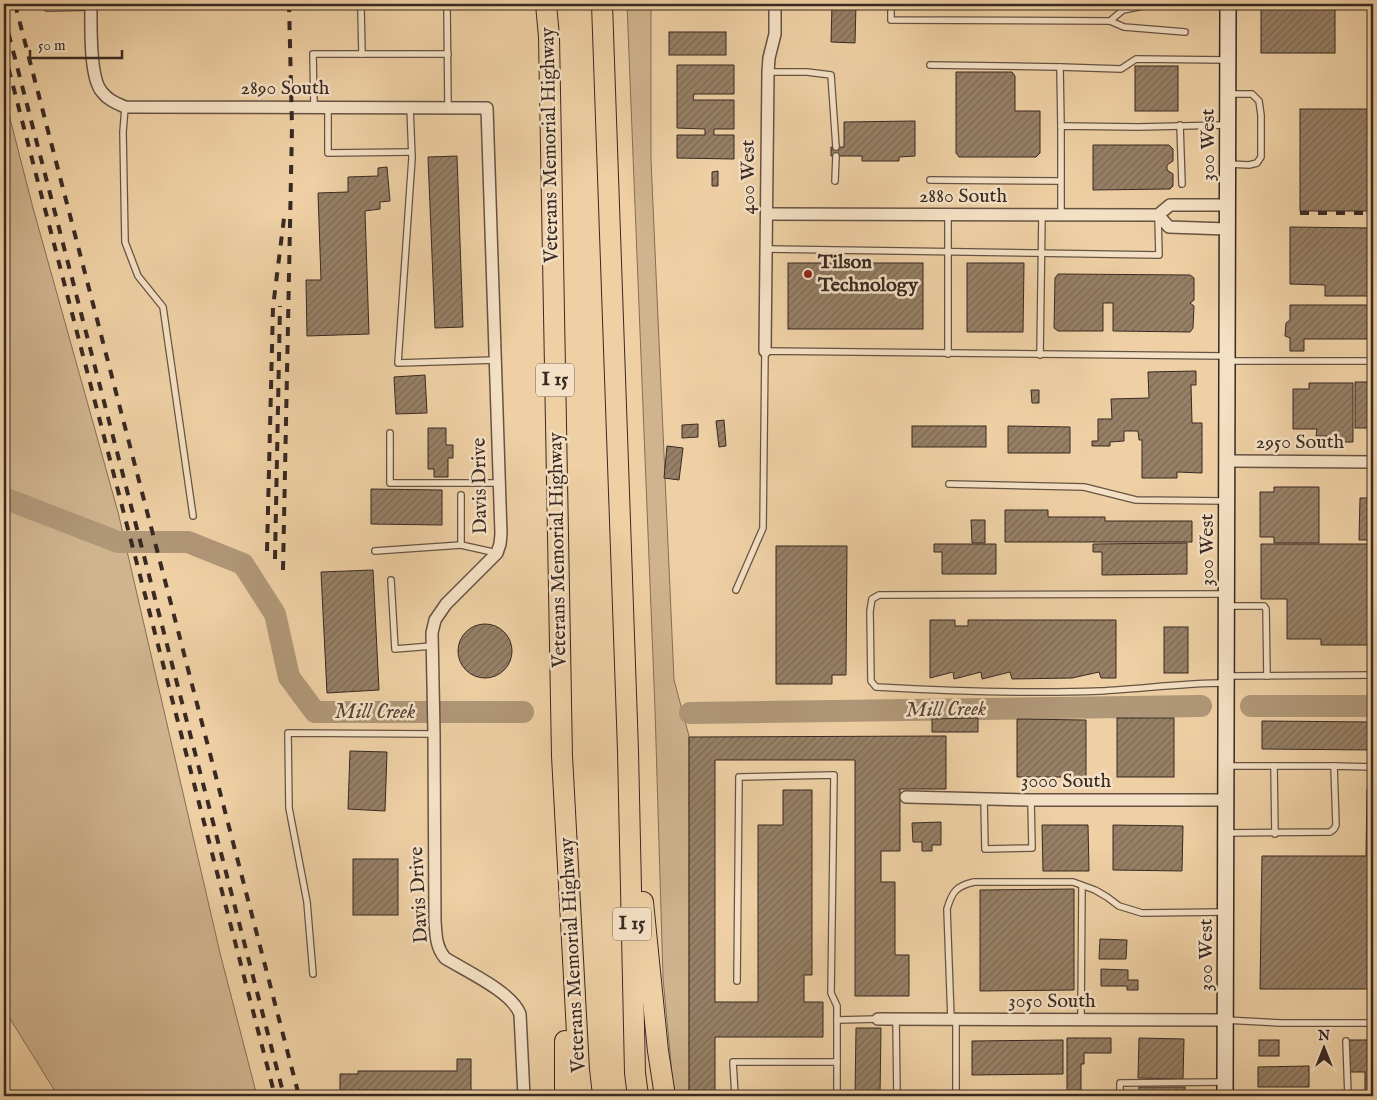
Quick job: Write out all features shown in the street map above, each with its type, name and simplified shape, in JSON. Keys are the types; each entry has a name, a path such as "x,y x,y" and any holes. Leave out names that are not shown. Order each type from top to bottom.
{"highway":[{"name":"Veterans Memorial Highway","path":"546,4 549,37 562,756 582,1096"},
{"name":"I 15","path":"602,4 628,751 635,1073 638,1096"},
{"path":"628,751 658,1051 665,1096"},
{"path":"562,756 565,1096"}],"main road":[{"name":"300 West","path":"1225,1089 1228,4"}],"street":[{"name":"400 West","path":"765,352 768,58 775,34 775,4"},
{"path":"91,5 95,79 101,91 111,101 125,107"},
{"name":"2890 South","path":"125,107 487,108"},
{"name":"Davis Drive","path":"487,108 501,534 497,553 446,604 434,620 432,646 436,941 439,951 445,958 504,994 518,1008 520,1014 524,1096"},
{"name":"2880 South","path":"767,214 1158,215 1170,205 1228,205"},
{"path":"1158,215 1170,228 1228,228"},
{"name":"2950 South","path":"1227,461 1373,462"},
{"name":"3000 South","path":"906,797 1031,800 1226,800"},
{"name":"3050 South","path":"878,1019 1225,1020"}],"lane":[{"path":"45,4 46,8 91,5"},
{"path":"362,54 361,9 364,4"},
{"path":"446,4 448,108"},
{"path":"891,4 891,20 1110,21 1124,27 1184,32"},
{"path":"1110,21 1123,10 1153,4 1228,4"},
{"path":"314,107 313,54 448,54"},
{"path":"930,65 1120,68 1136,60 1229,60"},
{"path":"1060,67 1061,215"},
{"path":"768,72 807,72 831,75 836,147"},
{"path":"1228,94 1252,94 1259,101 1261,124 1261,157 1257,163 1249,165 1228,164"},
{"path":"125,107 123,132 124,242 138,276 163,307 193,516"},
{"path":"328,107 328,153 411,152"},
{"path":"410,107 411,152 398,363 496,360"},
{"path":"1180,125 1182,184"},
{"path":"1061,126 1228,125"},
{"path":"835,181 836,156"},
{"path":"930,180 1060,181"},
{"path":"948,214 948,354"},
{"path":"1040,355 1042,215"},
{"path":"766,249 1159,255 1158,215"},
{"path":"736,590 763,528 765,352 1373,361"},
{"path":"390,433 390,483 500,483"},
{"path":"949,484 1084,487 1136,500 1227,501"},
{"path":"461,495 461,545"},
{"path":"375,550 461,545 497,553"},
{"path":"391,580 396,649 432,646"},
{"path":"1267,676 1266,609 1264,606 1227,600 880,594 872,599 870,611 871,681 876,686 962,691 1098,691 1267,676 1373,675"},
{"path":"313,974 307,902 288,808 288,733 434,729"},
{"path":"1226,766 1373,767"},
{"path":"1274,766 1275,834"},
{"path":"1226,834 1330,832 1336,824 1334,766"},
{"path":"737,981 739,777 834,775 831,993 837,1006 837,1096"},
{"path":"984,799 986,848 1032,848 1031,800"},
{"path":"956,1096 947,909 950,898 957,888 974,882 1073,882 1107,897 1119,906 1142,913 1226,912"},
{"path":"1081,1020 1082,886"},
{"path":"837,1020 878,1019"},
{"path":"896,1019 897,1096"},
{"path":"1225,1020 1280,1023 1373,1023"},
{"path":"1346,1041 1348,1096"},
{"path":"735,1096 733,1062 837,1062"},
{"path":"1120,1096 1120,1083 1225,1089"},
{"path":"977,1095 1009,1096"}],"shaded area":[{"path":"627,4 651,4 651,160 674,680 689,736 689,1096 674,1096 663,978 655,709"},
{"path":"4,95 33,208 118,512 220,953 257,1096 58,1096 4,1009"}],"building":[{"path":"727,4 768,4 768,9 727,9"},
{"path":"832,4 856,4 855,43 831,42"},
{"path":"1261,4 1335,4 1335,53 1261,53"},
{"path":"669,32 726,32 726,55 669,55"},
{"path":"677,65 734,65 734,94 694,94 693,100 734,100 734,129 714,129 714,135 734,135 734,159 677,158 677,135 705,135 705,129 677,128"},
{"path":"1135,66 1178,66 1178,111 1135,111"},
{"path":"956,72 1012,72 1015,76 1015,111 1040,111 1040,153 1036,157 959,157 956,153"},
{"path":"1300,109 1373,109 1373,211 1300,211"},
{"path":"915,121 915,156 899,157 899,161 862,161 862,156 831,156 831,147 844,147 844,122"},
{"path":"1093,145 1169,145 1173,149 1173,161 1167,165 1167,170 1173,174 1173,186 1170,189 1093,190"},
{"path":"457,156 463,327 435,328 428,157"},
{"path":"387,167 390,201 380,202 380,209 365,211 369,334 307,336 306,280 321,280 318,193 348,192 348,177 378,176 378,168"},
{"path":"718,171 718,186 712,186 712,172"},
{"path":"1290,227 1373,228 1373,296 1325,296 1325,285 1290,284"},
{"path":"788,263 923,263 923,329 788,329"},
{"path":"967,263 1024,263 1023,332 967,332"},
{"path":"1058,274 1190,275 1194,278 1194,300 1190,303 1194,306 1193,328 1190,332 1113,331 1113,303 1103,303 1103,331 1058,331 1054,328 1055,278"},
{"path":"1290,305 1373,305 1373,339 1304,339 1304,351 1290,351 1290,338 1285,336 1286,323 1290,320"},
{"path":"1196,371 1196,385 1191,385 1192,423 1202,423 1202,473 1177,472 1177,478 1142,478 1142,440 1139,440 1138,431 1124,431 1124,441 1110,442 1110,446 1092,446 1092,441 1098,441 1098,419 1112,419 1111,399 1149,398 1148,372"},
{"path":"425,375 427,413 396,414 394,377"},
{"path":"1355,382 1373,382 1373,428 1355,428"},
{"path":"1309,383 1353,383 1353,442 1329,442 1329,436 1316,436 1317,429 1293,429 1293,389 1309,389"},
{"path":"1031,390 1039,390 1039,403 1032,403"},
{"path":"724,420 726,446 719,447 716,421"},
{"path":"698,424 698,437 682,438 682,425"},
{"path":"912,426 986,426 986,447 912,447"},
{"path":"1008,426 1070,427 1070,453 1008,453"},
{"path":"428,428 446,428 446,445 453,445 453,458 448,458 448,477 434,477 434,469 428,469"},
{"path":"667,446 683,448 679,480 664,478"},
{"path":"1274,487 1319,487 1319,543 1274,543 1274,537 1260,537 1260,492 1274,492"},
{"path":"371,489 442,490 442,525 371,524"},
{"path":"1360,498 1373,498 1373,540 1359,540"},
{"path":"1005,510 1048,510 1048,517 1105,517 1105,521 1192,521 1192,542 1005,542"},
{"path":"971,520 985,520 985,543 972,543"},
{"path":"1187,543 1187,574 1102,575 1102,552 1093,552 1093,544"},
{"path":"934,544 996,544 996,574 942,574 942,552 934,552"},
{"path":"1261,544 1373,544 1373,645 1321,645 1321,639 1287,639 1287,599 1261,599"},
{"path":"776,546 847,546 846,675 832,675 832,684 776,684"},
{"path":"373,570 379,690 327,693 321,572"},
{"path":"930,620 955,620 955,626 968,626 968,620 1116,620 1116,678 1101,678 1099,672 1072,678 1012,679 1010,672 982,679 981,672 954,679 953,672 930,678"},
{"path":"485,624 495,626 504,632 510,641 512,651 510,661 504,670 495,676 485,678 475,676 466,670 460,661 458,651 460,641 466,632 475,626"},
{"path":"1164,627 1188,627 1188,673 1164,673"},
{"path":"978,718 978,732 932,732 932,719"},
{"path":"1117,718 1174,718 1174,777 1117,777"},
{"path":"1017,719 1086,720 1086,777 1017,777"},
{"path":"1262,721 1373,722 1373,750 1262,749"},
{"path":"946,736 946,789 900,789 900,851 881,851 881,882 895,882 895,955 909,955 909,996 855,996 855,760 715,760 715,1002 758,1002 758,825 783,825 783,790 812,790 812,975 804,975 804,1002 823,1002 823,1037 715,1037 715,1096 689,1096 689,737"},
{"path":"350,751 387,752 385,811 348,809"},
{"path":"1367,789 1373,789 1371,989 1260,989 1262,856 1366,856"},
{"path":"941,822 941,845 932,845 932,851 922,851 922,842 913,842 912,823"},
{"path":"1042,825 1088,825 1089,871 1043,871"},
{"path":"1113,825 1183,826 1182,871 1113,870"},
{"path":"353,859 398,859 398,915 353,915"},
{"path":"1074,889 1074,990 980,991 980,890"},
{"path":"1100,939 1127,940 1126,959 1099,959"},
{"path":"1101,969 1128,970 1128,980 1138,980 1138,990 1127,990 1127,986 1101,986"},
{"path":"856,1028 881,1028 880,1096 855,1096"},
{"path":"1067,1038 1111,1038 1111,1053 1084,1053 1084,1064 1081,1064 1081,1096 1067,1096"},
{"path":"1139,1038 1184,1039 1183,1079 1138,1078"},
{"path":"1063,1040 1063,1074 972,1075 972,1041"},
{"path":"1259,1040 1279,1040 1279,1056 1259,1056"},
{"path":"1348,1040 1373,1040 1373,1096 1365,1096 1365,1072 1348,1072"},
{"path":"457,1059 471,1059 471,1096 340,1096 340,1074 358,1074 358,1071 457,1071"},
{"path":"1309,1066 1309,1087 1258,1087 1258,1067"},
{"path":"1139,1087 1185,1087 1185,1096 1139,1096"},
{"path":"1337,1095 1337,1096 1257,1096"}],"waterway":[{"name":"Mill Creek","path":"4,498 118,542 188,542 243,564 275,614 289,677 315,712 523,712"},
{"name":"Mill Creek","path":"690,713 1201,706"},
{"name":"Mill Creek","path":"1251,706 1373,706"}],"railway":[{"path":"15,4 299,1096"},
{"path":"283,570 292,127 289,4"},
{"path":"4,16 284,1096"},
{"path":"4,51 275,1096"},
{"path":"267,551 273,307 285,210"},
{"path":"1300,213 1373,213"},
{"path":"275,559 280,306"}],"place":[{"name":"Tilson Technology","path":"808,274"}]}
